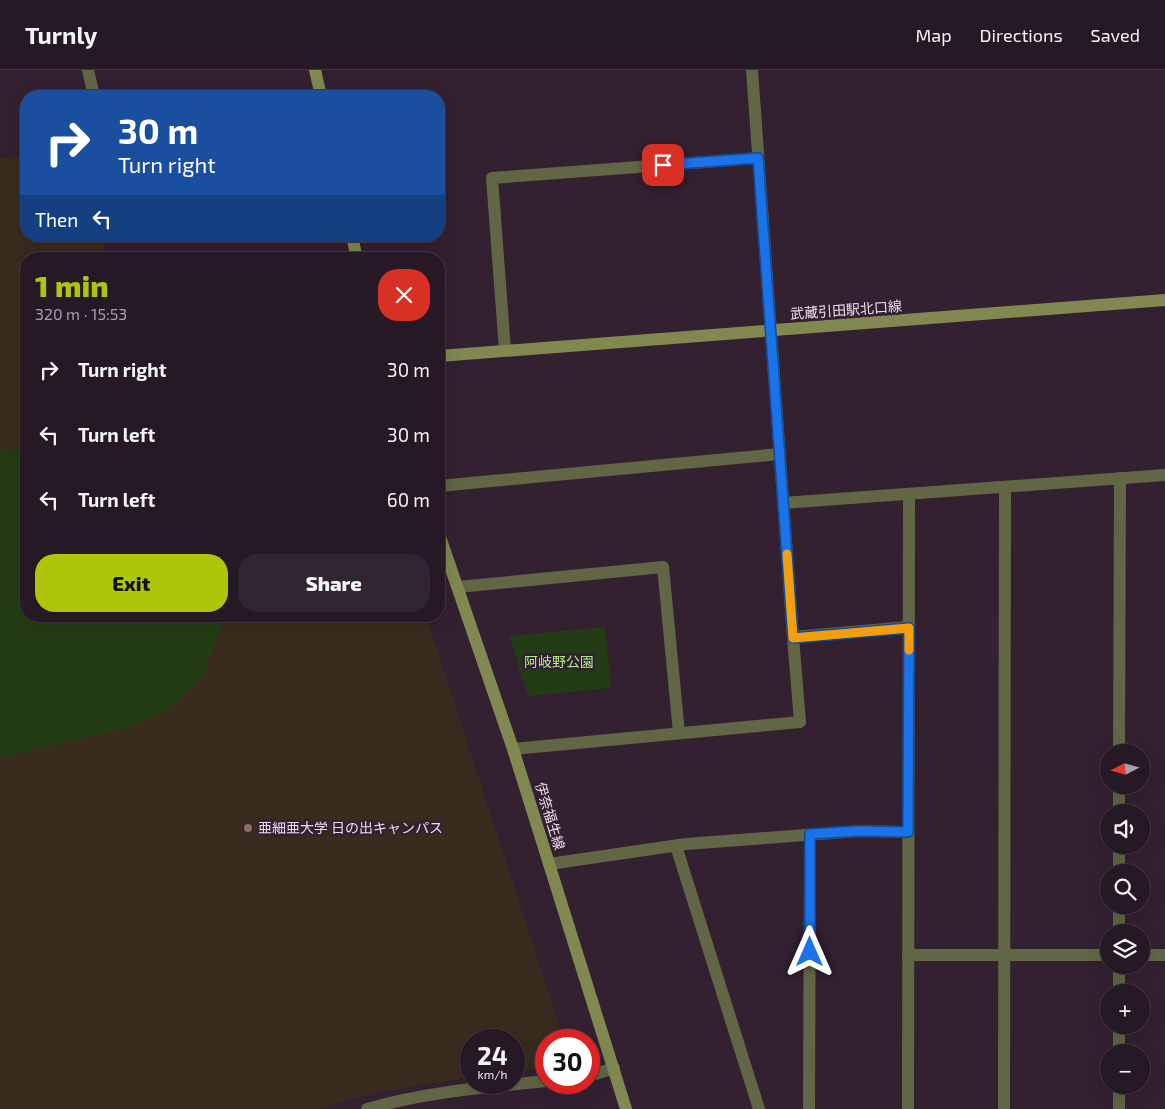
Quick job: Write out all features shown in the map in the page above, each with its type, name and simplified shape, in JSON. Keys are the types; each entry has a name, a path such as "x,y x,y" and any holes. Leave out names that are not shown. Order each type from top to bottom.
{"street":[{"path":"88,70 93,90"},
{"path":"315,70 320,90"},
{"path":"513,750 800,722 752,70"},
{"path":"505,350 492,178 758,158"},
{"name":"武蔵引田駅北口線","path":"445,355 1165,300"},
{"path":"445,485 779,454"},
{"path":"783,503 1165,475"},
{"path":"1119,744 1120,478"},
{"path":"1004,1109 1005,487"},
{"path":"908,1109 909,494"},
{"name":"伊奈福生線","path":"445,551 513,750 626,1109"},
{"path":"458,587 663,567 679,733"},
{"path":"793,638 909,628"},
{"path":"549,864 676,846 810,834 859,831 908,832"},
{"path":"809,1109 810,834"},
{"path":"676,846 759,1109"},
{"path":"908,955 1100,955"},
{"path":"1150,955 1165,955"},
{"path":"600,1072 614,1068"},
{"path":"367,1109 428,1103 467,1090 535,1082"},
{"path":"1118,1109 1119,1094"}],"shaded area":[{"name":"亜細亜大学 日の出キャンパス","path":"20,155 20,242 103,242 105,252 20,252 20,622 428,622 560,1029 535,1029 535,1069 525,1071 525,1029 460,1029 460,1079 377,1092 319,1109 0,1109 0,159"}],"green space":[{"path":"20,447 20,622 223,622 203,676 168,710 134,726 0,758 0,452"},
{"name":"阿岐野公園","path":"605,627 611,688 528,696 509,636"}],"slow traffic":[{"path":"787,554 793,638 909,628 909,650"}],"place":[{"name":"亜細亜大学 日の出キャンパス","path":"248,828"}],"route":[{"path":"663,165 758,158 793,638 909,628 908,832 859,831 810,834 810,952"}]}
